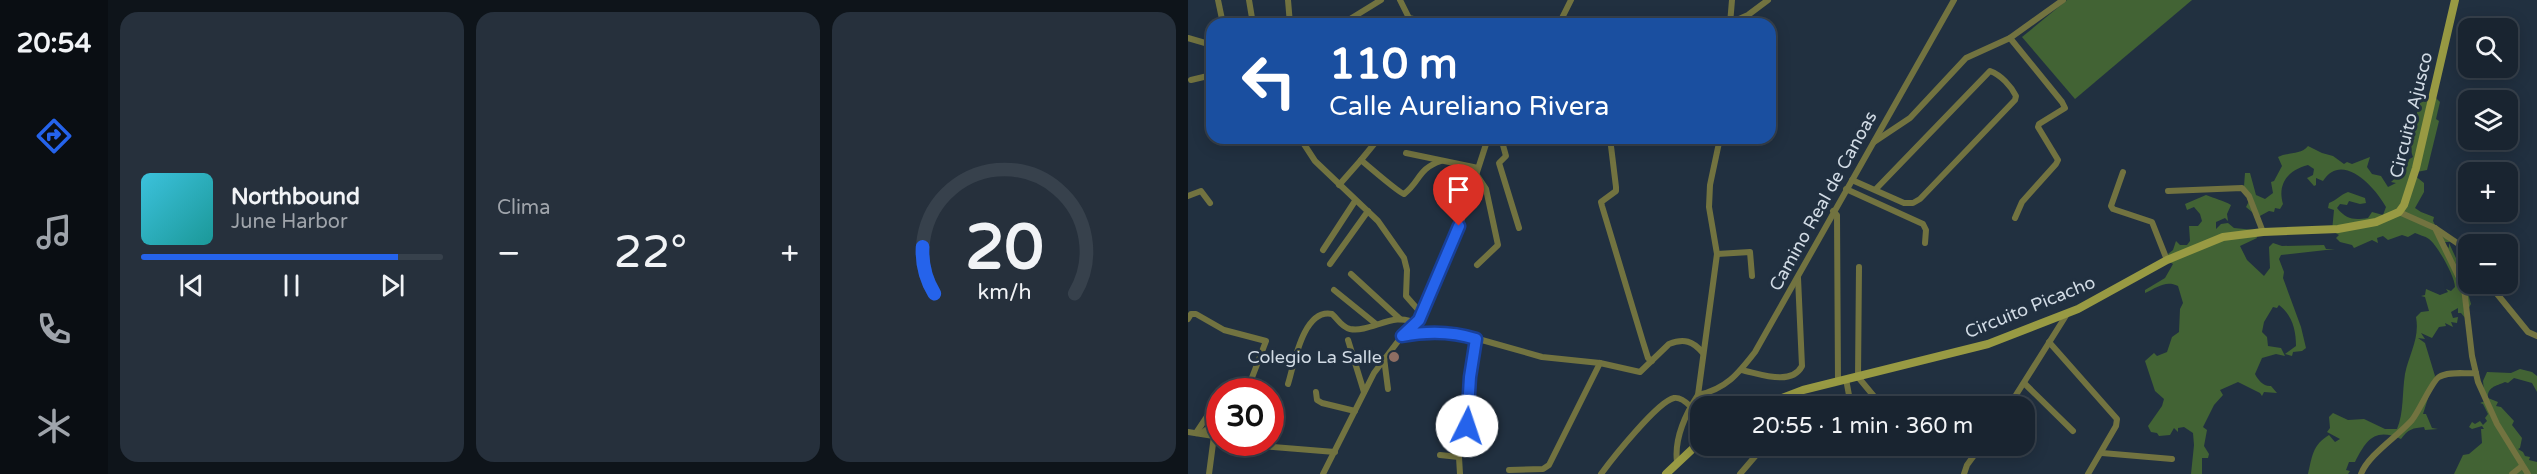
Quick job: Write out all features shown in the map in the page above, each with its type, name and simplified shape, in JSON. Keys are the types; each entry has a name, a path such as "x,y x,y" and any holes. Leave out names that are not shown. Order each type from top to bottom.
{"main road":[{"name":"Circuito Ajusco","path":"2399,212 2404,205 2416,168 2455,0"},
{"name":"Circuito Picacho","path":"1787,396 1803,390 1988,344 2067,314 2167,260 2223,237 2263,232 2338,229 2376,222 2399,212"},
{"path":"1666,474 1690,451"}],"street":[{"path":"1218,0 1222,18"},
{"path":"1249,0 1252,18"},
{"path":"1288,0 1290,18"},
{"path":"1352,18 1381,0"},
{"path":"1400,0 1409,18"},
{"path":"1561,18 1571,0"},
{"path":"1730,18 1732,0"},
{"path":"1742,18 1768,0"},
{"name":"Camino Real de Canoas","path":"1698,395 1720,388 1732,381 1755,352 1954,0"},
{"path":"1872,144 1910,118 1966,58 2010,38 2063,0"},
{"path":"1188,38 1206,43"},
{"path":"2010,38 2065,108 2039,124 2038,127 2058,160 2022,202 2015,218"},
{"path":"1852,180 1904,203 1913,203 1920,199 2015,100 2013,90 1998,73 1990,71 1875,190"},
{"path":"1191,80 1206,76"},
{"path":"1304,144 1316,161 1339,185 1378,221 1404,258 1407,270 1406,296 1421,314"},
{"path":"1339,185 1374,144"},
{"path":"1323,474 1364,392 1384,358 1402,336 1416,324 1421,314 1454,243 1486,144"},
{"path":"1503,144 1506,156 1499,163 1519,228"},
{"path":"1611,144 1616,191 1601,202 1648,358 1653,361"},
{"path":"1698,395 1717,254 1709,207 1710,185 1719,144"},
{"path":"1406,153 1477,171 1486,189 1498,246 1477,264"},
{"path":"1360,160 1386,179 1399,193 1404,194 1420,173 1430,165 1442,161"},
{"path":"2123,172 2110,206 2112,209 2152,222 2167,260"},
{"path":"2168,191 2242,188 2249,196 2263,232"},
{"path":"1846,189 1923,224 1926,230 1925,243"},
{"path":"1188,196 1201,190 1210,203"},
{"path":"1323,250 1355,201"},
{"path":"1833,211 1837,215 1842,380 1848,396"},
{"path":"1330,264 1368,212"},
{"path":"2399,212 2435,228 2458,245"},
{"path":"2435,228 2464,288 2476,373 2497,424 2528,474"},
{"path":"1717,254 1750,252 1752,276"},
{"path":"1859,267 1858,377 1874,396"},
{"path":"1351,274 1400,320"},
{"path":"1741,370 1770,377 1799,372 1802,366 1798,276"},
{"path":"1334,290 1376,324"},
{"path":"2497,294 2528,332 2537,336"},
{"path":"1288,384 1299,345 1312,320 1328,313 1341,325 1350,329 1400,320 1416,324"},
{"path":"1188,319 1191,314 1196,314 1224,330 1266,341 1252,378"},
{"path":"2016,396 2067,314"},
{"path":"1402,336 1432,332 1464,335 1542,357 1600,363 1640,372 1669,344 1682,341 1695,343 1703,353"},
{"path":"1467,426 1470,377 1476,339"},
{"path":"1348,340 1364,392"},
{"path":"2049,342 2117,419 2116,426 2102,453 2088,474"},
{"path":"1384,358 1388,389"},
{"path":"1509,470 1543,469 1549,465 1600,363"},
{"path":"2361,474 2364,466 2422,407 2437,378 2445,374 2476,373"},
{"path":"2025,384 2073,431"},
{"path":"1316,392 1317,400 1322,403 1355,411"},
{"path":"1601,474 1659,406 1673,398 1680,398 1690,406 1677,438 1677,462"},
{"path":"1199,433 1206,419"},
{"path":"1199,433 1206,429"},
{"path":"1188,432 1206,435"},
{"path":"1284,448 1335,452"},
{"path":"2102,453 2172,459"},
{"path":"1440,455 1459,457 1460,474"},
{"path":"1209,474 1213,456"},
{"path":"1740,474 1755,456"},
{"path":"1964,474 1974,456"},
{"path":"2512,474 2522,465"}],"green space":[{"path":"2067,0 2192,0 2075,99 2022,37"},
{"path":"2434,96 2440,102 2436,119 2439,121 2427,170 2414,175 2424,183 2424,192 2415,208 2434,217 2436,227 2450,242 2444,244 2449,248 2449,243 2458,262 2458,294 2468,294 2471,304 2467,311 2470,322 2465,324 2466,319 2458,313 2458,308 2451,312 2453,318 2458,317 2457,323 2451,322 2453,327 2445,323 2446,326 2439,327 2432,338 2421,333 2425,339 2418,338 2425,343 2435,376 2423,414 2426,414 2432,428 2438,429 2425,430 2424,427 2414,429 2408,431 2401,439 2377,435 2367,442 2355,462 2349,462 2346,470 2350,471 2348,474 2308,474 2319,443 2329,435 2335,442 2340,439 2327,432 2330,428 2329,417 2333,413 2348,420 2364,419 2385,429 2397,429 2402,409 2405,374 2417,332 2416,317 2421,312 2429,311 2425,297 2421,296 2425,295 2426,289 2440,295 2448,292 2446,289 2451,291 2455,287 2454,282 2437,248 2424,236 2415,233 2408,237 2402,235 2388,240 2383,236 2377,238 2378,243 2372,240 2354,248 2336,238 2339,235 2332,231 2334,210 2328,208 2329,203 2348,192 2365,198 2366,203 2349,201 2347,205 2340,204 2337,208 2344,215 2355,219 2368,218 2372,212 2383,215 2386,207 2374,190 2358,175 2339,170 2331,173 2323,181 2316,178 2314,186 2307,178 2313,175 2314,169 2308,165 2301,167 2290,174 2283,184 2283,204 2280,209 2275,208 2274,212 2269,211 2258,217 2246,207 2249,201 2244,186 2245,173 2250,173 2256,195 2265,199 2273,193 2271,182 2274,181 2282,166 2278,157 2302,151 2308,146 2333,156 2344,164 2347,162 2352,164 2370,157 2367,167 2372,174 2381,176 2388,187 2396,183 2391,182 2400,174 2399,165 2413,157 2411,139 2416,129 2416,116 2420,103"},
{"path":"2206,195 2231,205 2227,214 2228,221 2225,218 2216,222 2216,229 2221,224 2228,223 2234,228 2254,230 2257,238 2240,246 2247,260 2264,276 2270,268 2269,247 2273,243 2282,246 2324,245 2326,249 2335,249 2281,255 2279,259 2284,272 2283,278 2301,327 2306,348 2293,352 2292,356 2285,354 2296,346 2294,329 2283,309 2279,305 2277,308 2273,307 2264,322 2262,332 2267,337 2268,346 2281,348 2285,356 2276,354 2262,358 2255,374 2262,383 2271,386 2277,393 2264,392 2262,396 2238,382 2220,390 2223,395 2214,405 2203,427 2207,430 2204,446 2209,454 2208,458 2202,458 2202,474 2191,474 2193,433 2184,427 2178,428 2178,432 2174,428 2170,435 2159,436 2151,432 2148,426 2162,406 2164,399 2155,391 2145,361 2154,353 2157,356 2167,352 2172,337 2179,332 2180,309 2183,303 2178,286 2173,284 2161,285 2145,293 2145,290 2165,278 2173,264 2168,261 2168,254 2173,250 2176,241 2180,245 2187,245 2190,241 2189,226 2198,226 2202,221 2194,207 2187,210 2185,204"},
{"path":"2520,369 2537,376 2537,392 2532,383 2514,378 2508,383 2493,387 2489,391 2488,398 2498,402 2496,406 2501,407 2514,421 2512,425 2522,438 2518,449 2525,456 2530,457 2529,460 2537,462 2537,474 2454,474 2463,455 2469,454 2482,443 2481,429 2484,429 2482,426 2472,429 2469,427 2472,422 2475,424 2480,421 2483,425 2487,421 2485,418 2488,414 2483,404 2480,403 2485,401 2483,381 2487,372 2511,373"}],"place":[{"name":"Colegio La Salle","path":"1394,357"}],"route":[{"path":"1459,226 1454,243 1444,259 1419,320 1402,336 1432,332 1464,335 1476,339 1470,377 1467,426"}]}
